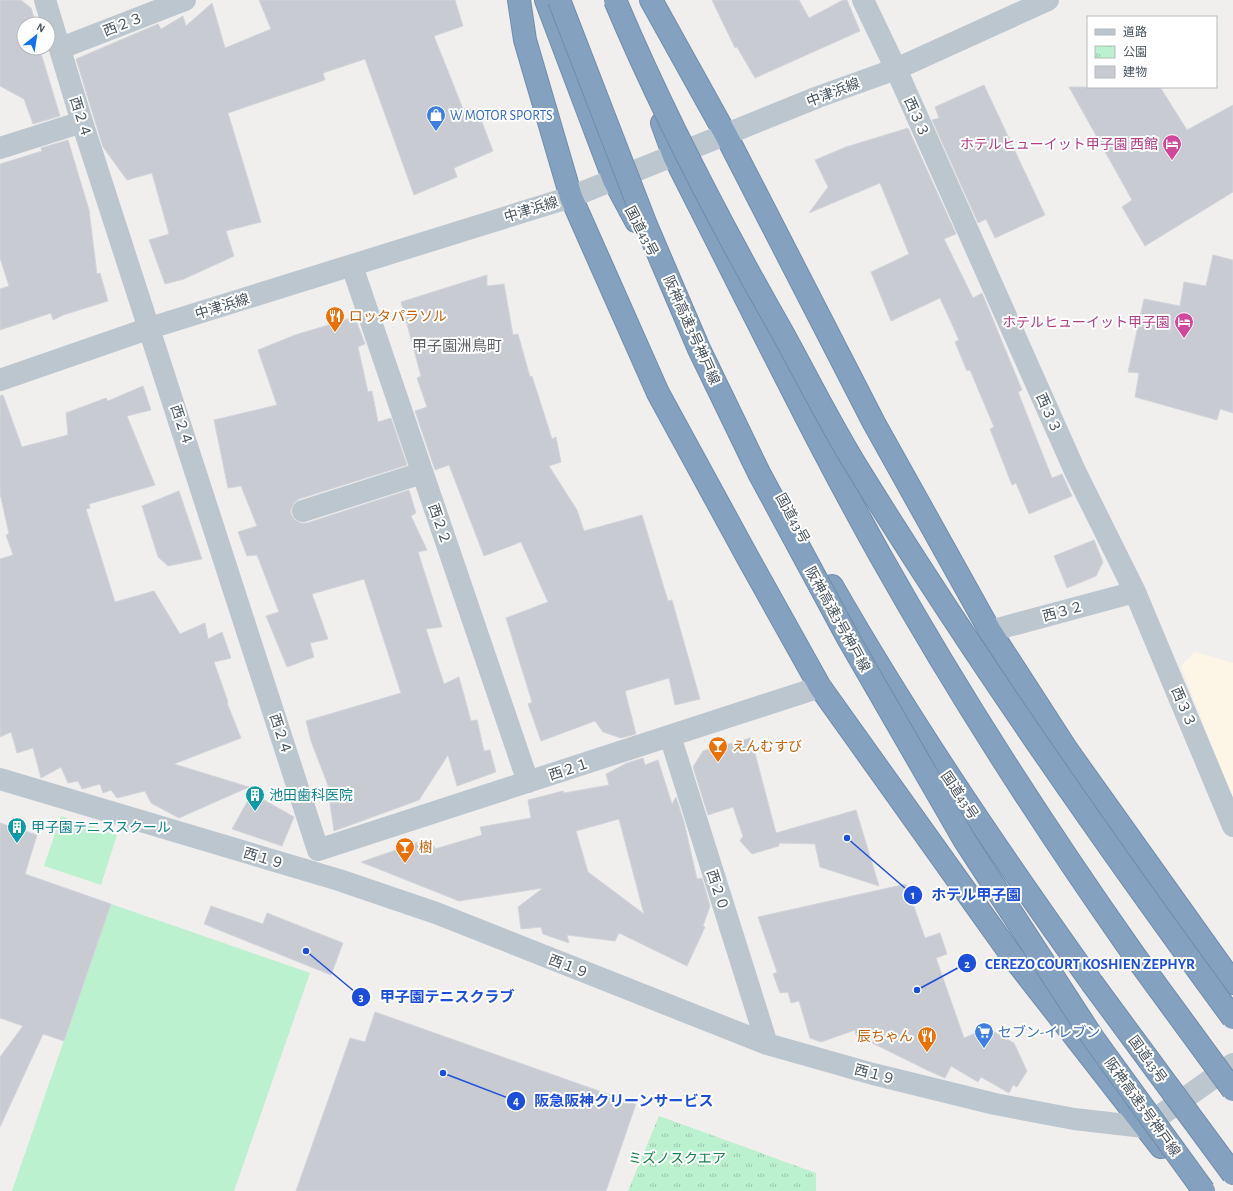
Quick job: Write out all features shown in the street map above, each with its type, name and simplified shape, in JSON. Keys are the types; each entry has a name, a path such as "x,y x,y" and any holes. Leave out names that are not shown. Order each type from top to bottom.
{"highway":[{"path":"519,0 525,40 571,197 658,393 820,687 1012,956 1144,1127 1198,1191"},
{"name":"国道43号","path":"546,0 614,180 789,513 884,677 980,824 1092,983 1233,1174"},
{"name":"阪神高速3号神戸線","path":"559,0 646,225 699,349 759,473 840,624 965,841 1093,1038 1204,1191"},
{"path":"616,0 674,156 828,460 880,555 984,730 1075,872 1233,1090"},
{"path":"616,0 689,158 736,249 859,471 1002,693 1124,870 1233,1018"},
{"path":"651,0 726,135 874,422 990,631 1067,750 1233,983"}],"street":[{"name":"西２４","path":"45,0 61,48 82,122 318,850"},
{"name":"西２３","path":"61,48 185,0"},
{"name":"西３３","path":"862,0 896,68 1075,471 1135,592 1233,826"},
{"name":"中津浜線","path":"0,380 150,328 571,197 818,97 896,68 1048,0"},
{"path":"0,148 82,122"},
{"name":"西２２","path":"352,266 528,782"},
{"path":"303,511 422,473"},
{"name":"西３２","path":"990,631 1135,592"},
{"name":"西２１","path":"318,850 820,687"},
{"name":"西２０","path":"670,736 767,1044"},
{"name":"西１９","path":"0,779 339,880 436,913 767,1044 873,1074 995,1104 1074,1120 1144,1127"},
{"path":"304,870 318,850"},
{"path":"1144,1127 1233,1064"}],"shaded area":[{"path":"1195,652 1233,663 1233,800 1181,666"}],"green space":[{"path":"61,816 117,835 101,885 44,866"},
{"path":"111,904 310,973 234,1191 12,1191"},
{"name":"ミズノスクエア","path":"659,1116 816,1173 816,1191 628,1191"}],"building":[{"path":"0,0 21,0 31,8 34,16 16,16 16,56 42,56 60,116 33,124 24,99 0,86"},
{"path":"259,0 455,0 463,26 434,36 463,109 477,109 493,151 454,168 457,177 414,195 365,59 323,73 325,80 228,113 261,222 226,231 234,256 184,279 165,284 149,240 169,234 152,173 127,180 103,147 76,59 158,24 161,29 183,16 186,26 212,3 225,48 271,29"},
{"path":"712,0 799,0 809,18 843,0 847,0 860,31 755,78 737,47 735,48"},
{"path":"984,85 1045,215 995,238 986,219 978,223 932,120 939,118 935,107"},
{"name":"ホテルヒューイット甲子園 西館","path":"1069,87 1161,88 1187,130 1233,105 1233,192 1145,246 1122,207 1132,200"},
{"path":"908,128 956,234 944,239 973,298 982,293 1022,390 1018,392 1052,478 1062,474 1072,496 1029,514 1016,483 1012,485 990,429 994,427 970,370 967,371 955,342 959,340 940,298 891,321 871,272 909,254 880,183 809,213 828,187 815,160 846,147"},
{"path":"68,140 89,210 97,274 100,273 108,301 63,315 53,320 51,313 0,330 0,289 9,286 0,258 0,164 42,151 41,148"},
{"name":"ホテルヒューイット甲子園","path":"1213,255 1233,260 1233,413 1220,409 1217,420 1135,397 1139,373 1128,372 1144,299 1180,306 1184,282 1206,286"},
{"path":"487,275 487,286 504,284 513,335 518,334 530,377 532,376 552,439 556,437 561,462 549,466 577,510 584,531 642,515 668,601 672,600 700,699 675,705 669,678 625,691 636,734 621,738 603,732 595,721 541,741 528,704 532,702 506,618 548,602 521,542 484,556 449,465 435,470 415,411 427,407 417,378 421,376 401,302"},
{"path":"355,317 365,344 358,347 368,392 372,391 378,422 391,418 407,465 299,499 294,503 291,509 291,514 295,520 301,523 307,523 409,490 416,513 411,516 427,550 418,552 442,627 426,629 444,684 459,677 471,721 477,720 484,751 490,750 496,772 457,786 448,755 419,800 334,831 329,797 332,796 311,741 306,721 401,693 364,579 312,594 328,639 310,643 314,657 287,667 266,616 279,612 257,555 247,556 238,532 257,526 241,486 228,488 214,420 277,405 258,350 295,335"},
{"path":"143,386 151,410 127,416 155,485 89,504 90,508 86,509 115,602 154,591 180,634 205,623 208,639 222,632 231,658 214,662 228,702 227,703 241,738 174,764 249,787 179,818 151,803 145,791 117,798 111,790 103,793 100,784 82,789 78,781 68,783 61,767 41,778 33,748 17,753 11,732 0,737 0,559 13,555 6,535 9,534 0,493 0,396 3,395 22,447 68,435 66,413 106,398 108,401"},
{"path":"179,491 202,559 168,566 158,557 142,506"},
{"path":"1094,540 1103,562 1096,576 1067,588 1054,556"},
{"path":"751,738 776,833 856,810 879,886 820,867 815,844 779,843 779,846 752,854 740,841 743,836 733,807 708,815 693,767 703,751"},
{"path":"643,758 645,765 658,760 672,804 676,797 684,822 697,879 702,878 710,906 703,926 705,927 687,966 619,933 615,941 567,935 569,943 543,934 541,927 521,929 518,907 543,888 459,901 361,862 431,838 435,849 482,835 480,827 531,818 528,800 563,791 564,793 609,785 606,774 627,763","holes":["619,819 644,914 588,872 576,831"]},
{"name":"池田歯科医院","path":"252,793 294,817 282,846 232,829"},
{"path":"0,823 37,835 25,874 111,904 64,1041 43,1034 0,1127 0,1057 23,1026 0,1018"},
{"path":"906,884 925,938 940,933 947,954 936,958 964,1038 987,1028 1014,1043 1027,1071 1017,1087 1013,1085 1009,1093 981,1077 978,1082 951,1066 945,1078 856,1035 855,1030 821,1042 810,1038 799,1001 791,1003 788,992 780,993 773,974 777,972 758,917"},
{"path":"211,906 263,924 267,913 343,943 331,975 204,924"},
{"path":"375,1012 636,1104 606,1191 296,1191 350,1038 365,1042"}],"place":[{"name":"W MOTOR SPORTS","path":"436,132"},
{"name":"ホテルヒューイット甲子園 西館","path":"1172,161"},
{"name":"ロッタパラソル","path":"335,333"},
{"name":"ホテルヒューイット甲子園","path":"1184,339"},
{"name":"えんむすび","path":"718,763"},
{"name":"池田歯科医院","path":"255,812"},
{"name":"ホテル甲子園","path":"847,838"},
{"name":"甲子園テニススクール","path":"17,844"},
{"name":"樹","path":"405,864"},
{"name":"甲子園テニスクラブ","path":"306,951"},
{"name":"CEREZO COURT KOSHIEN ZEPHYR","path":"917,990"},
{"name":"セブン-イレブン","path":"984,1049"},
{"name":"辰ちゃん","path":"927,1053"},
{"name":"阪急阪神クリーンサービス","path":"443,1073"}],"district":[{"name":"甲子園洲鳥町","path":"457,346"}]}
